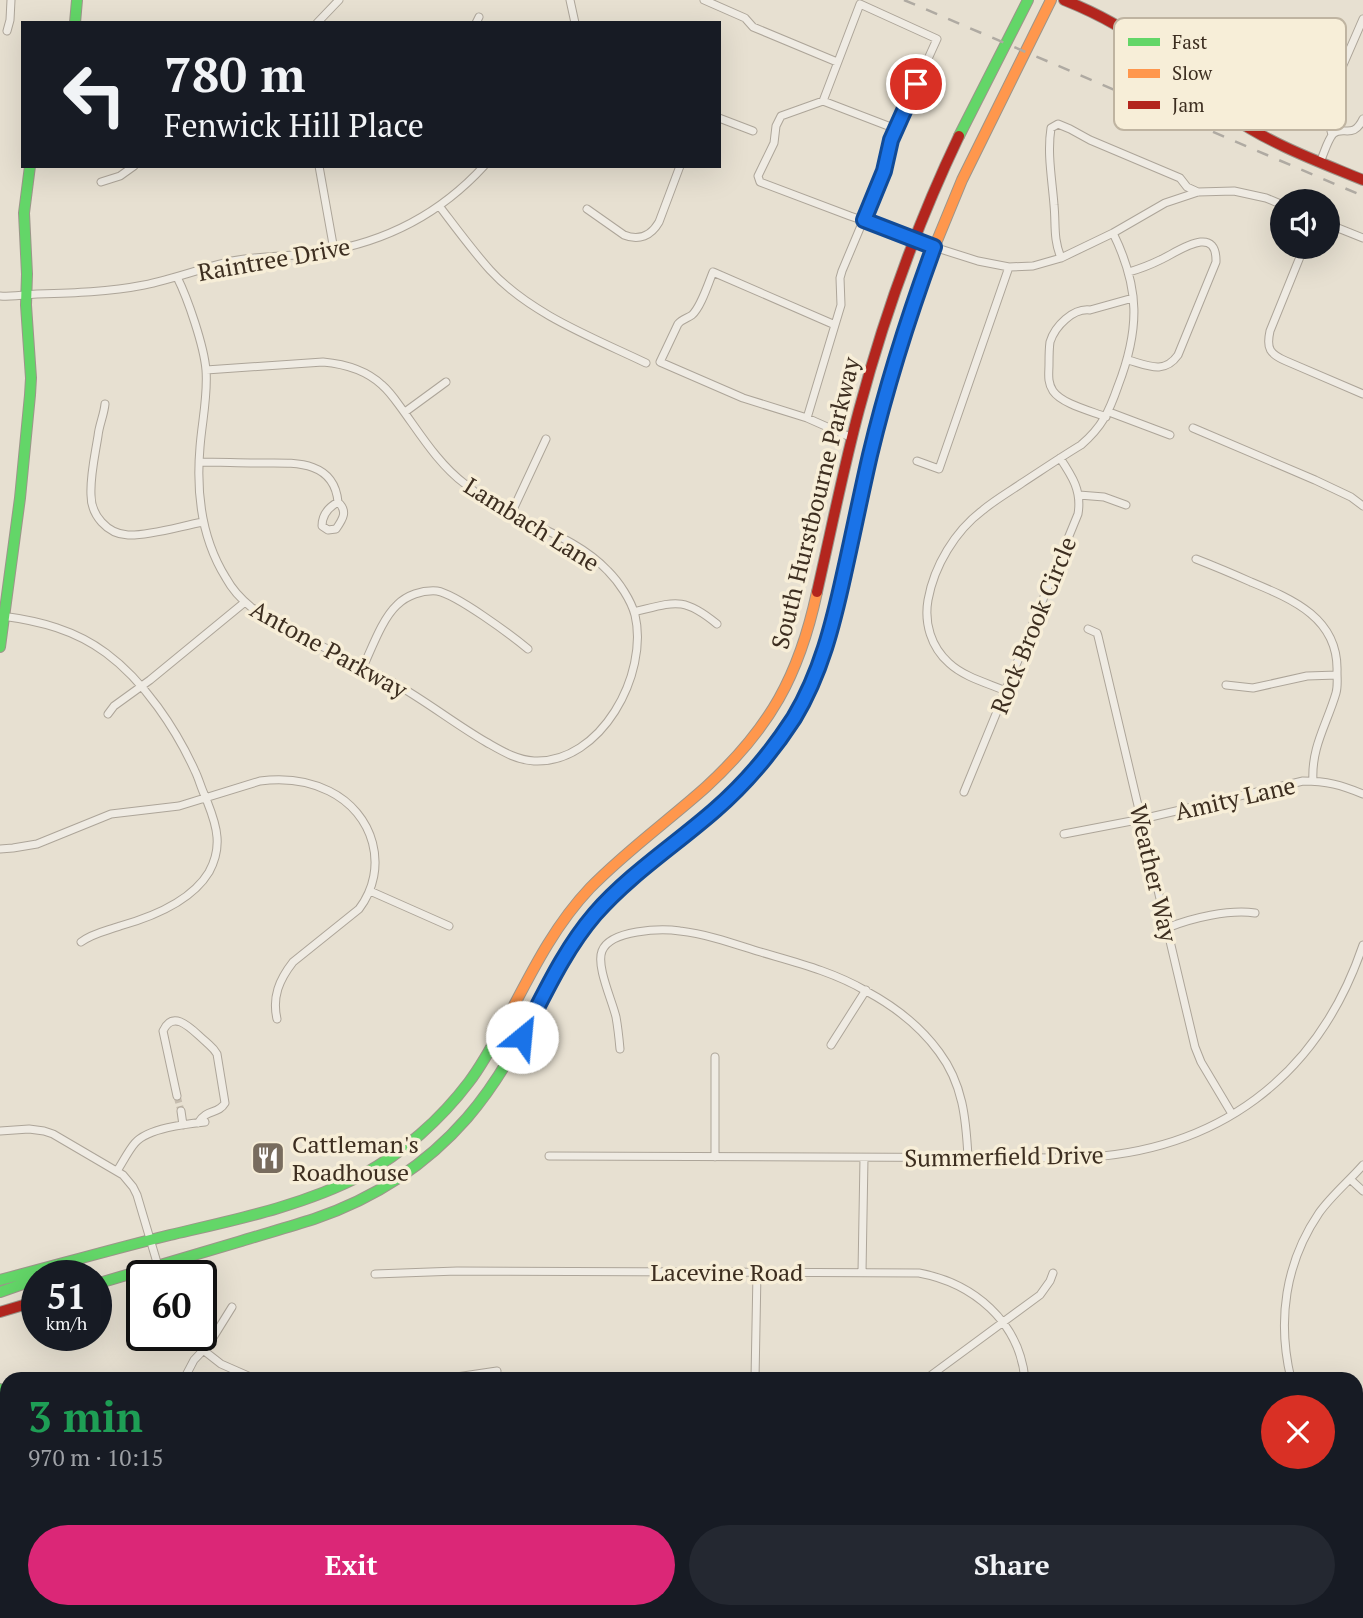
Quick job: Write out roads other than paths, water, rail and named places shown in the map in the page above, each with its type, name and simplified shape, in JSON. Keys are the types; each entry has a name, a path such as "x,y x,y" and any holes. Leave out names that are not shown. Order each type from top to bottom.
{"main road":[{"path":"77,0 78,21"},
{"name":"South Hurstbourne Parkway","path":"0,1280 270,1210 354,1179 412,1141 455,1101 471,1079 541,954 562,921 587,890 718,778 765,723 801,652 850,437 888,307 914,238 957,139 1028,0"},
{"name":"South Hurstbourne Parkway","path":"193,1260 347,1206 376,1192 430,1155 468,1118 488,1093 511,1058 571,946 595,915 627,881 715,810 758,767 789,725 808,692 828,640 883,400 934,247 984,134 1051,0"},
{"path":"1065,0 1114,23"},
{"path":"1253,130 1363,180"},
{"path":"0,647 29,422 31,378 24,212 30,168"},
{"path":"83,1260 93,1256"},
{"path":"0,1292 21,1285"},
{"path":"0,1312 21,1306"}],"street":[{"path":"7,31 11,0"},
{"path":"570,0 575,21"},
{"path":"704,0 745,18 753,27 837,62"},
{"path":"319,21 336,1"},
{"path":"807,418 841,305 842,271 884,171 891,140 937,39 860,4 823,101"},
{"path":"1346,58 1363,19"},
{"path":"896,129 823,101 781,116 778,119 774,143 758,179 934,247 978,261 1009,267 1033,266 1061,258 1113,233 1166,202 1198,192 1234,191 1270,200"},
{"path":"721,119 753,131"},
{"path":"1320,162 1332,135 1339,131 1354,131 1363,119"},
{"path":"1061,258 1054,237 1055,215 1049,145 1051,128 1058,124 1180,178 1187,187 1198,192"},
{"path":"1331,130 1332,135"},
{"path":"101,182 120,176 131,168"},
{"path":"319,168 334,250"},
{"name":"Raintree Drive","path":"0,296 143,285 259,256 319,253 367,242 422,218 470,182 482,168"},
{"path":"587,209 630,238 644,237 655,229 659,222 679,168"},
{"path":"440,206 492,273 515,292 555,319 646,363"},
{"path":"1340,229 1363,238"},
{"path":"1006,691 959,671 942,656 928,626 930,591 939,566 952,544 976,515 1091,437 1108,414 1128,360 1134,318 1129,272 1113,233"},
{"path":"1128,360 1158,368 1175,360 1216,262 1216,256 1212,246 1198,241 1152,265 1129,272"},
{"path":"1299,259 1270,331 1270,351 1275,356 1363,394"},
{"path":"917,461 939,469 1009,267"},
{"path":"835,325 713,272 698,306 691,316 678,324 660,362 743,398 807,418 850,437"},
{"name":"Antone Parkway","path":"177,277 198,335 206,370 199,486 203,522 217,563 245,602 274,622 397,685 504,752 522,759 551,760 570,754 585,745 616,709 629,683 636,659 638,634 634,612"},
{"path":"1133,298 1090,310 1084,309 1064,321 1055,331 1049,345 1049,382 1053,392 1065,402 1170,435"},
{"name":"Lambach Lane","path":"206,370 309,363 339,363 356,369 383,385 439,460 459,480 482,498 565,540 595,559 617,582 634,612"},
{"path":"405,412 446,382"},
{"path":"105,404 99,425 91,488 92,507 99,520 112,531 129,535 203,522"},
{"path":"1193,429 1315,480 1351,497 1363,506"},
{"path":"511,513 546,439"},
{"path":"1060,458 1079,495 1104,497 1126,505"},
{"path":"200,462 302,464 318,469 328,477 338,502"},
{"name":"Rock Brook Circle","path":"964,792 1078,514 1079,495"},
{"path":"1196,559 1288,598 1306,609 1319,621 1332,643 1337,665 1337,690 1315,751 1313,781"},
{"path":"363,667 387,618 396,606 415,594 425,592 437,591 453,598 507,632 528,649"},
{"path":"108,714 114,706 142,687 245,602"},
{"path":"634,612 684,603 717,624"},
{"path":"2,616 46,624 81,637 118,662 142,687 184,750 196,773 217,830 217,847 211,869 199,886 184,898 156,913 92,934 81,942"},
{"name":"Weather Way","path":"1088,629 1098,636 1195,1047 1232,1114"},
{"path":"1226,685 1253,688 1307,676 1337,675"},
{"path":"0,849 37,844 111,814 165,808 270,780 311,784 338,796 353,807 371,835 376,867 370,891 355,914 293,962 287,970 275,1000 277,1019"},
{"name":"Amity Lane","path":"1065,834 1303,781 1335,783 1363,794"},
{"path":"370,891 449,926"},
{"path":"1167,928 1234,911 1255,913"},
{"path":"620,1049 616,1018 600,964 602,951 615,937 648,931 679,930 821,970 866,990 888,1004 921,1031 939,1052 961,1094 967,1125 968,1157"},
{"name":"Summerfield Drive","path":"549,1156 1077,1158 1138,1152 1171,1143 1204,1129 1232,1114 1269,1088 1316,1038 1336,1008 1348,987 1363,946"},
{"path":"831,1045 866,990"},
{"path":"117,1171 134,1143 142,1136 201,1122 202,1115 220,1109 225,1103 214,1048 187,1024 172,1022 165,1025 163,1031 177,1096"},
{"path":"715,1057 715,1157"},
{"path":"181,1111 183,1125"},
{"path":"0,1131 44,1130 117,1171 137,1195 156,1260"},
{"path":"862,1272 864,1158"},
{"path":"1289,1372 1283,1332 1288,1280 1297,1255 1319,1214 1363,1166"},
{"path":"1350,1179 1363,1191"},
{"name":"Lacevine Road","path":"374,1274 457,1271 919,1273 962,1287 993,1311 1010,1334 1020,1355 1024,1372"},
{"path":"755,1372 757,1272"},
{"path":"935,1372 1045,1290 1054,1273"},
{"path":"217,1331 232,1307"},
{"path":"188,1372 202,1351 239,1372"},
{"path":"490,1372 497,1371"}],"tunnel":[{"path":"177,1096 181,1111"}],"railway":[{"path":"904,0 1114,90"},
{"path":"1208,130 1363,196"}],"place":[{"name":"Cattleman's Roadhouse","path":"268,1158"}]}
